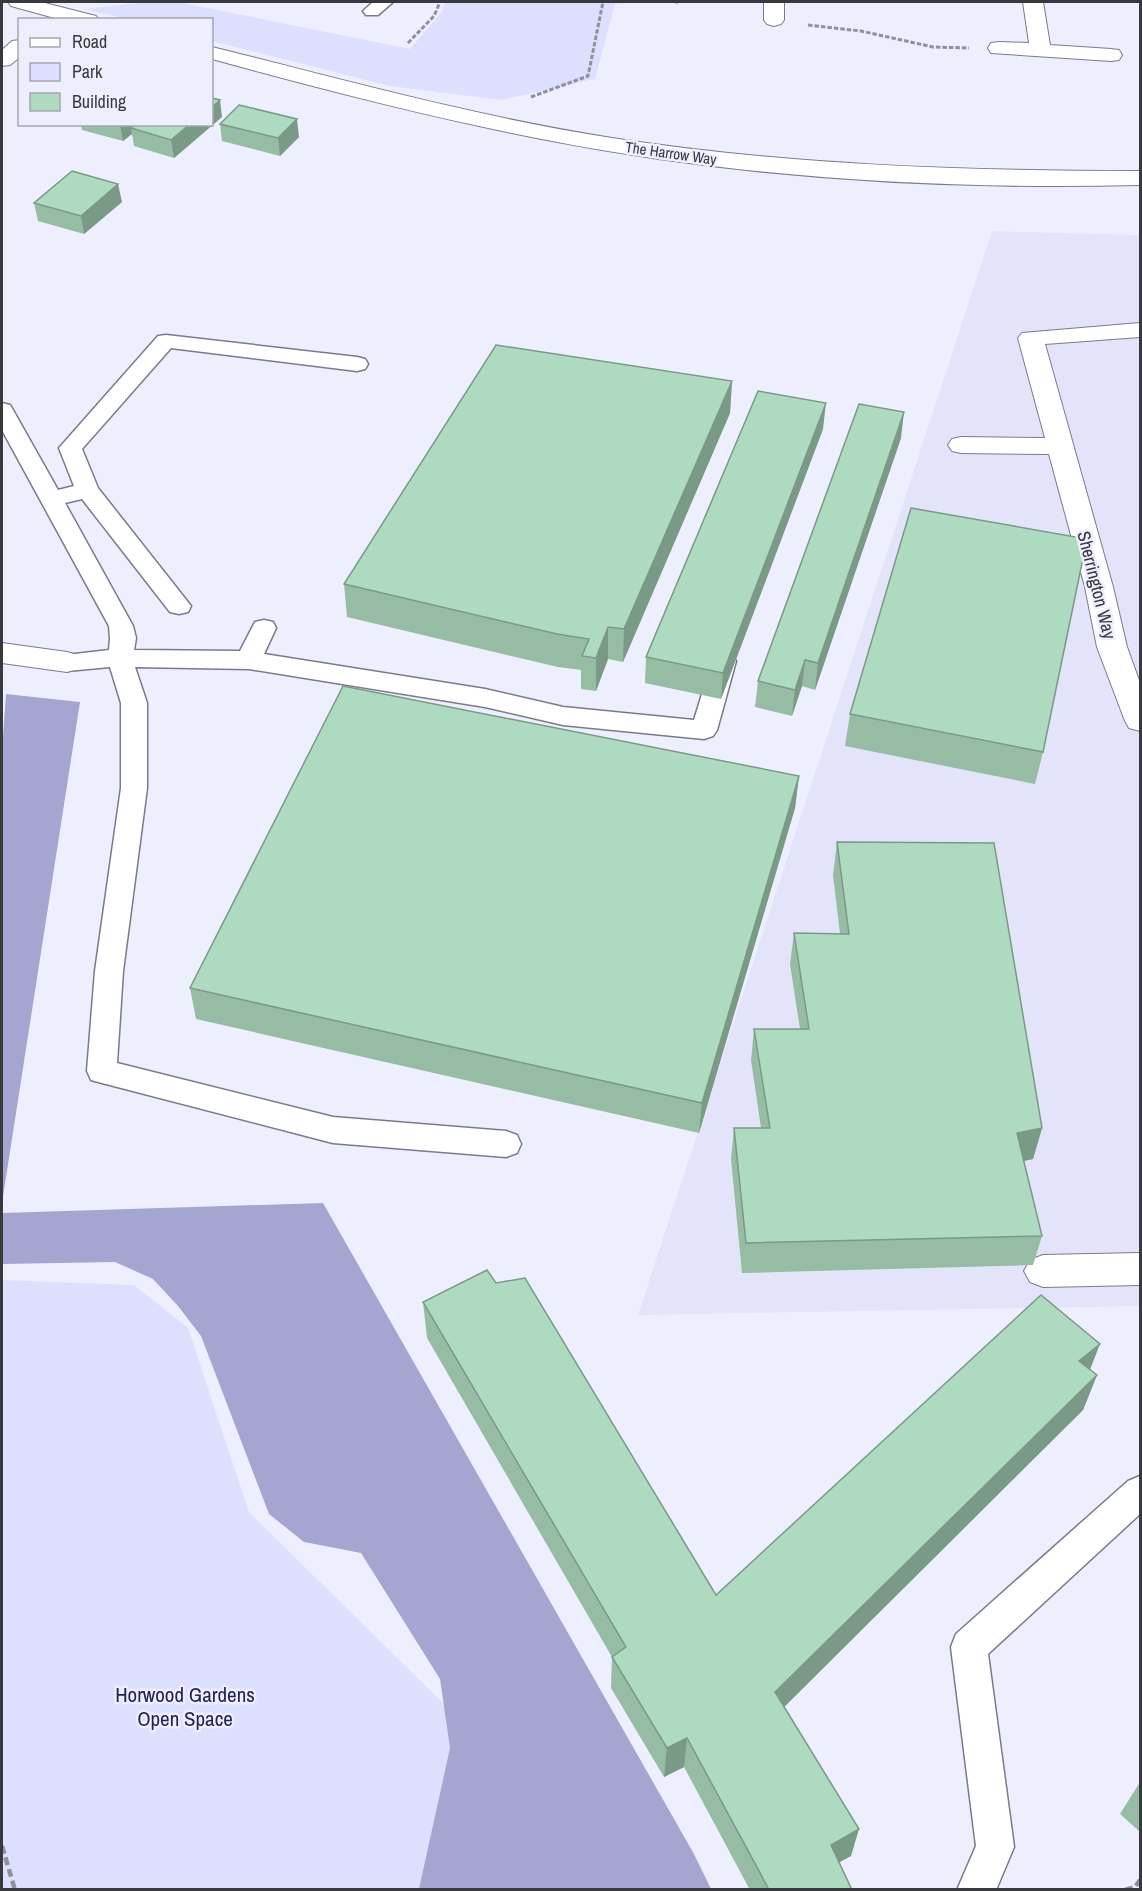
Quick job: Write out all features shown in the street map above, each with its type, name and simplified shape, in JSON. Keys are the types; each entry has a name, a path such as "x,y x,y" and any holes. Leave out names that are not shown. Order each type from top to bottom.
{"street":[{"path":"18,2 58,16 74,18"},
{"path":"1033,2 1040,50"},
{"path":"2,60 18,48"},
{"path":"999,48 1111,55"},
{"name":"The Harrow Way","path":"213,53 418,106 555,135 666,153 873,173 999,178 1140,178"},
{"name":"Sherrington Way","path":"1140,330 1031,338 1099,587 1112,647 1140,721"},
{"path":"961,445 1062,446"},
{"path":"2,653 67,662"},
{"path":"1042,1271 1140,1269"}],"lane":[{"path":"179,606 87,489 70,448 166,340 357,364"},
{"path":"2,410 121,626 123,638 120,658 134,703 134,788 109,971 102,1071 333,1130 506,1144"},
{"path":"51,499 87,489"},
{"path":"249,660 264,628"},
{"path":"67,662 120,658 249,660 485,698 563,716 704,730 719,673 731,640"},
{"path":"976,1890 995,1847 969,1647 1140,1492"}],"path":[{"path":"408,43 434,16 440,2"},
{"path":"524,99 588,76 603,2"},
{"path":"774,11 933,47 999,48"},
{"path":"2,1846 15,1890"},
{"path":"1125,1890 1135,1887 1140,1880"}],"shaded area":[{"path":"992,231 1140,235 1140,1306 638,1315"},
{"path":"6,694 80,702 2,1203 2,751"},
{"path":"323,1203 694,1854 711,1889 419,1889 450,1748 440,1679 361,1553 304,1542 269,1514 201,1336 153,1279 115,1262 2,1264 2,1213"}],"green space":[{"path":"147,2 178,2 410,49 442,12 445,2 644,2 615,4 595,79 501,100 390,86 213,41 213,18 122,18 85,9"},
{"name":"Horwood Gardens Open Space","path":"2,1280 134,1285 188,1328 249,1512 455,1715 532,1889 2,1889"}],"building":[{"path":"213,98 220,100 213,106"},
{"path":"239,105 297,119 278,138 220,124"},
{"path":"134,126 188,126 171,140 131,128"},
{"path":"72,171 118,184 81,216 34,203"},
{"path":"496,345 732,381 624,629 608,627 596,658 582,656 589,639 557,634 344,584"},
{"path":"758,391 826,403 723,673 646,657"},
{"path":"859,404 904,412 818,663 805,660 795,690 758,681"},
{"path":"911,508 1087,539 1043,752 850,714"},
{"path":"343,686 799,776 702,1103 190,988"},
{"path":"837,842 994,843 1042,1128 1017,1133 1042,1236 746,1243 734,1128 770,1128 754,1029 809,1029 794,933 849,934"},
{"path":"487,1270 496,1283 525,1278 716,1595 1041,1295 1100,1344 1079,1361 1097,1375 775,1692 859,1829 831,1845 852,1890 769,1890 687,1738 667,1748 612,1657 626,1647 423,1302"}]}
